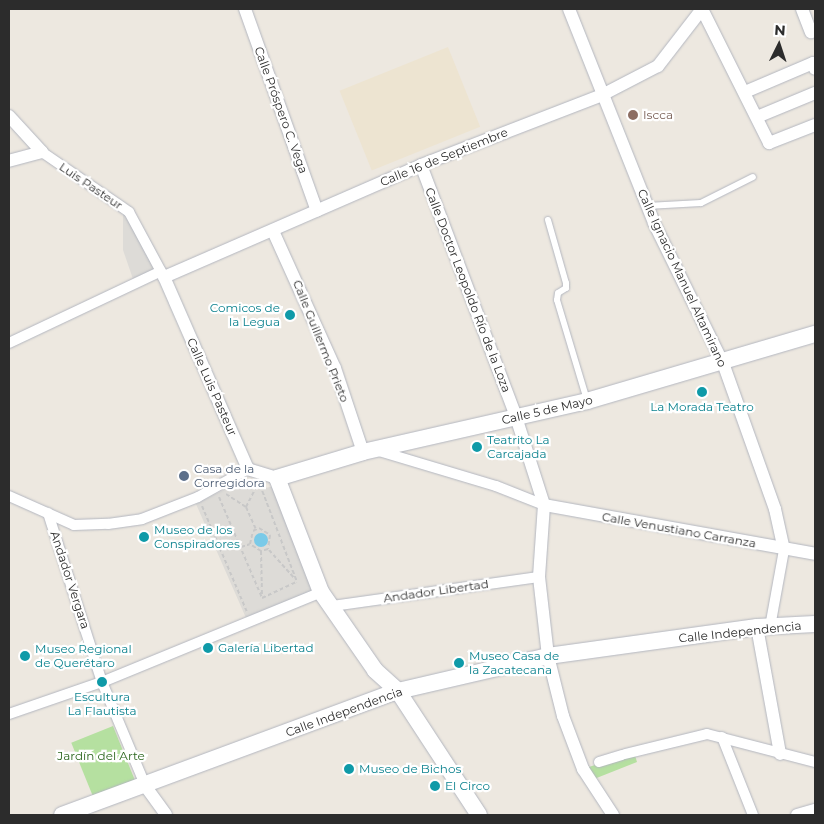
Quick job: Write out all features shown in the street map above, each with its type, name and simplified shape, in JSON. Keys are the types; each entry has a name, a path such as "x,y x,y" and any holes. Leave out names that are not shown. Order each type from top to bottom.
{"street":[{"name":"Calle Próspero C. Vega","path":"245,9 317,211"},
{"name":"Calle Ignacio Manuel Altamirano","path":"570,9 647,206 723,363 775,509 784,550"},
{"name":"Calle 16 de Septiembre","path":"162,274 273,231 421,165 602,94 658,66 702,9"},
{"path":"702,9 770,143 815,126"},
{"path":"802,9 811,32"},
{"path":"745,92 813,63 815,69"},
{"path":"757,117 815,93"},
{"path":"9,116 42,152 9,160"},
{"name":"Luis Pasteur","path":"42,152 129,212 162,274"},
{"name":"Calle Doctor Leopoldo Río de la Loza","path":"421,165 516,417 544,506 539,577 548,656 562,716 583,769 613,815"},
{"name":"Calle Guillermo Prieto","path":"273,231 369,451"},
{"path":"9,343 162,274"},
{"name":"Calle Luis Pasteur","path":"162,274 248,469"},
{"name":"Calle 5 de Mayo","path":"277,478 369,451 587,401 723,363 815,334"},
{"path":"369,451 496,486 544,506"},
{"path":"53,527 142,519 198,498 248,469 260,476 277,478 321,592 375,670 398,691 479,815"},
{"path":"9,496 74,525"},
{"name":"Calle Venustiano Carranza","path":"544,506 815,554"},
{"name":"Andador Vergara","path":"48,513 102,682 146,787"},
{"path":"780,754 763,627 784,550"},
{"name":"Andador Libertad","path":"332,606 539,577"},
{"path":"9,714 102,682 321,592"},
{"name":"Calle Independencia","path":"62,815 146,787 398,691 548,656 763,627 815,624"},
{"path":"599,762 707,734 815,762"},
{"path":"722,737 753,815"},
{"path":"146,787 166,815"},
{"path":"797,815 815,810"}],"lane":[{"path":"647,206 701,203 753,177"},
{"path":"548,220 566,282 566,288 558,293 557,300 587,401"}],"path":[{"path":"246,507 260,476"},
{"path":"260,476 260,490 297,582"},
{"path":"216,488 246,507 256,529 270,535 278,533"},
{"path":"216,488 262,598"},
{"path":"198,498 251,621"},
{"path":"250,544 256,529"},
{"path":"270,535 268,549 297,582"},
{"path":"240,547 250,544"},
{"path":"250,544 261,552"},
{"path":"261,552 268,549"},
{"path":"261,552 262,598"},
{"path":"262,598 297,582"}],"shaded area":[{"path":"448,47 480,127 372,171 340,91"},
{"path":"123,212 156,269 133,279 123,250"},
{"path":"239,482 255,490 275,486 318,597 250,627 196,504"}],"green space":[{"name":"Jardín del Arte","path":"113,726 137,786 96,803 71,743"},
{"path":"634,752 637,762 589,781 583,769"}],"water":[{"path":"258,533 264,533 268,540 264,547 258,547 254,543 254,537"}],"place":[{"name":"Iscca","path":"633,115"},
{"name":"Comicos de la Legua","path":"290,315"},
{"name":"La Morada Teatro","path":"702,392"},
{"name":"Teatrito La Carcajada","path":"477,447"},
{"name":"Casa de la Corregidora","path":"184,476"},
{"name":"Museo de los Conspiradores","path":"144,537"},
{"name":"Galería Libertad","path":"208,648"},
{"name":"Museo Regional de Querétaro","path":"25,656"},
{"name":"Museo Casa de la Zacatecana","path":"459,663"},
{"name":"Escultura La Flautista","path":"102,682"},
{"name":"Museo de Bichos","path":"349,769"},
{"name":"El Circo","path":"435,786"}]}
